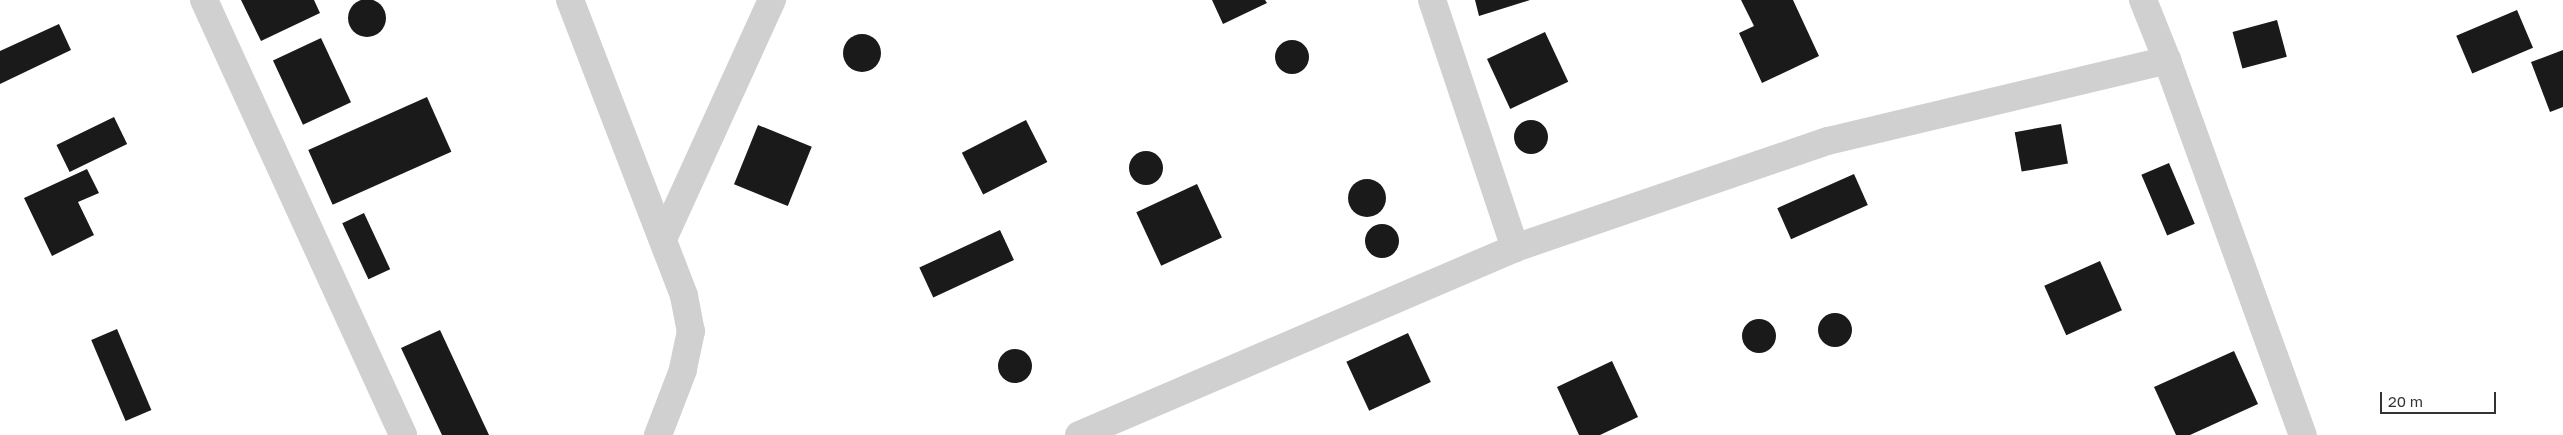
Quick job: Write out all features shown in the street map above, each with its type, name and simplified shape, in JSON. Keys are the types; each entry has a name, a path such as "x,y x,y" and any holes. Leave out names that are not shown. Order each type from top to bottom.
{"street":[{"path":"204,0 403,435"},
{"path":"570,0 663,239 691,331 683,370 658,435"},
{"path":"663,239 772,0"},
{"path":"1432,0 1515,248"},
{"path":"2143,0 2167,60 2303,435"},
{"path":"1079,435 1515,248 1828,140 2167,60"}],"building":[{"path":"367,-1 374,0 380,5 385,11 385,25 380,31 374,36 367,37 360,36 354,31 349,25 348,18 349,11 354,5 360,0"},
{"path":"241,0 314,0 320,13 261,41"},
{"path":"1212,0 1265,0 1267,3 1223,24"},
{"path":"1475,0 1530,0 1479,16"},
{"path":"1741,0 1793,0 1819,56 1762,83 1739,33 1754,26"},
{"path":"2517,10 2533,48 2472,74 2456,36"},
{"path":"2277,20 2287,57 2242,69 2233,32"},
{"path":"59,24 71,50 0,84 0,51"},
{"path":"1545,32 1568,82 1510,109 1487,59"},
{"path":"862,34 869,35 875,40 880,46 880,60 875,66 869,71 862,72 855,71 849,66 844,60 843,53 844,46 849,40 855,35"},
{"path":"321,38 351,102 303,125 273,60"},
{"path":"1292,40 1304,45 1309,57 1304,69 1292,74 1280,69 1275,57 1280,45"},
{"path":"2563,50 2563,107 2550,112 2531,62"},
{"path":"427,97 451,152 333,205 308,150"},
{"path":"114,117 127,144 70,172 56,145"},
{"path":"1026,120 1047,162 983,195 962,153"},
{"path":"1531,120 1543,125 1548,137 1543,149 1531,154 1519,149 1514,137 1519,125"},
{"path":"2061,124 2068,163 2022,172 2015,132"},
{"path":"758,125 812,147 788,206 734,184"},
{"path":"1146,151 1158,156 1163,168 1158,180 1146,185 1134,180 1129,168 1134,156"},
{"path":"2169,163 2195,224 2167,235 2141,175"},
{"path":"87,169 99,193 78,202 94,235 52,256 24,198"},
{"path":"1854,174 1868,205 1791,239 1777,208"},
{"path":"1367,179 1374,180 1380,185 1385,191 1385,205 1380,211 1374,216 1367,217 1360,216 1354,211 1349,205 1348,198 1349,191 1354,185 1360,180"},
{"path":"1197,184 1222,237 1161,266 1136,212"},
{"path":"364,213 390,269 368,279 342,223"},
{"path":"1382,224 1394,229 1399,241 1394,253 1382,258 1370,253 1365,241 1370,229"},
{"path":"1000,230 1014,260 933,298 919,268"},
{"path":"2100,261 2122,310 2066,335 2044,286"},
{"path":"1835,313 1847,318 1852,330 1847,342 1835,347 1823,342 1818,330 1823,318"},
{"path":"1759,319 1771,324 1776,336 1771,348 1759,353 1747,348 1742,336 1747,324"},
{"path":"117,329 151,410 126,421 91,340"},
{"path":"440,330 489,435 442,435 401,348"},
{"path":"1408,333 1431,382 1369,411 1346,362"},
{"path":"1015,349 1027,354 1032,366 1027,378 1015,383 1003,378 998,366 1003,354"},
{"path":"2234,351 2258,404 2190,435 2176,435 2154,387"},
{"path":"1612,361 1638,417 1600,435 1579,435 1557,387"}]}
